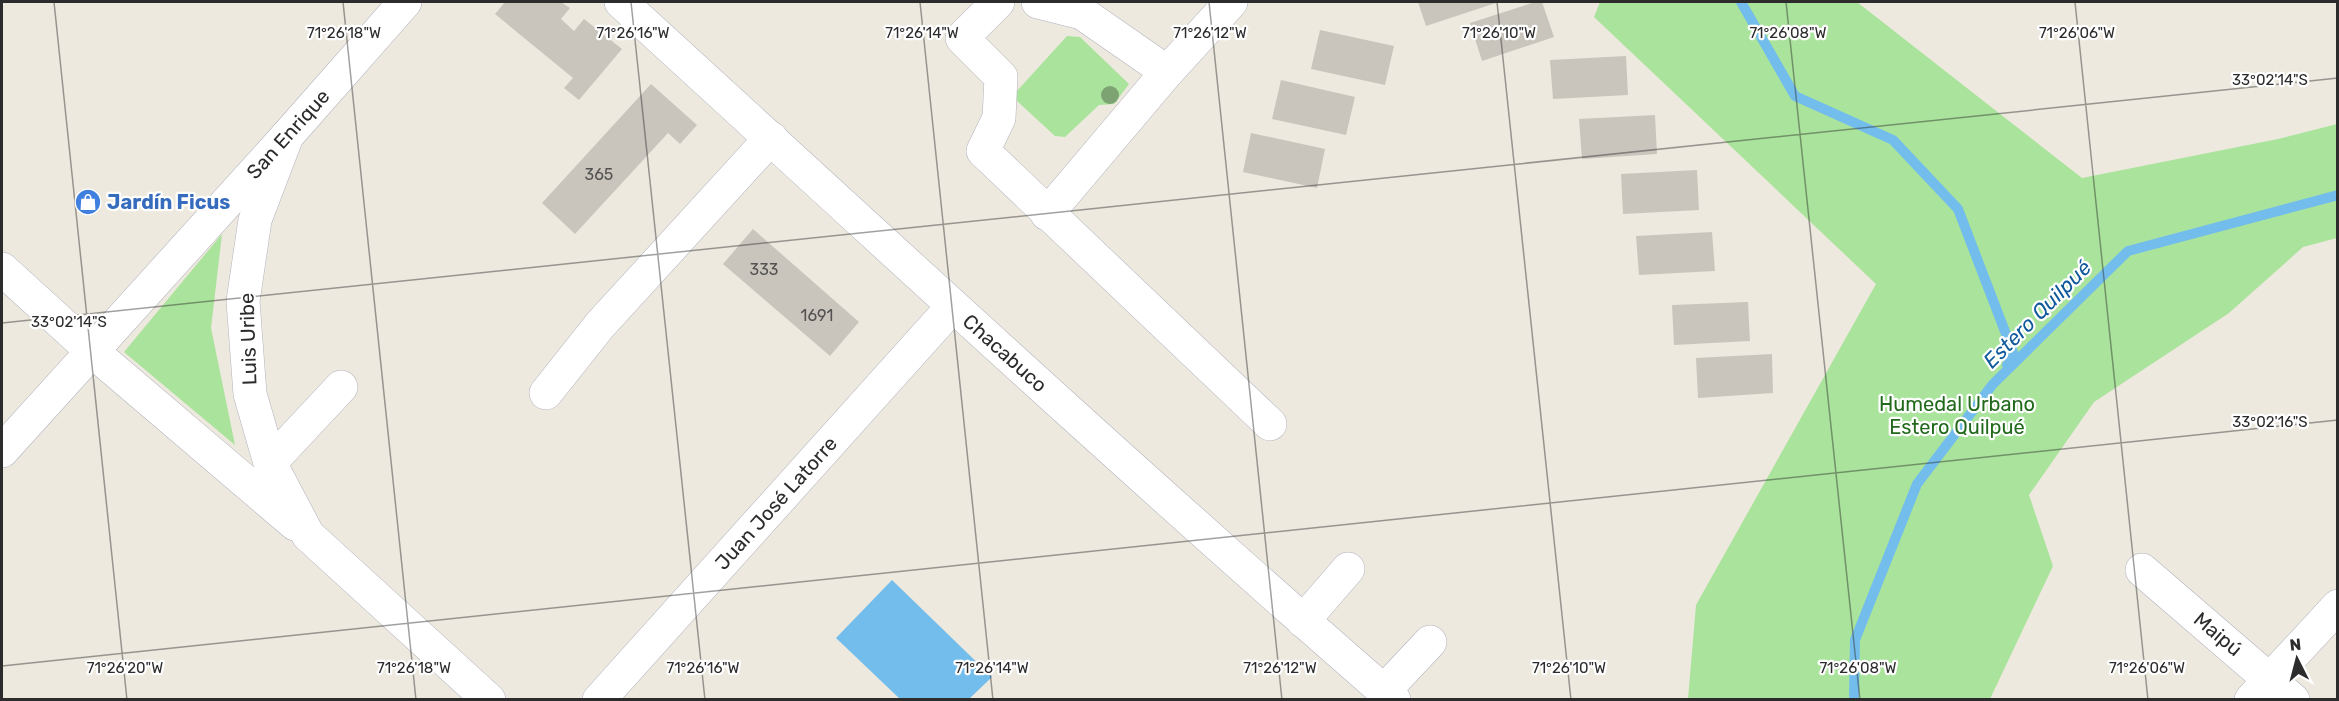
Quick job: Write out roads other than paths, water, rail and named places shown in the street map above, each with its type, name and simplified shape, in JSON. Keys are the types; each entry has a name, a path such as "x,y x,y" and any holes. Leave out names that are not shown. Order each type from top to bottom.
{"street":[{"name":"San Enrique","path":"2,451 405,2"},
{"name":"Chacabuco","path":"621,2 953,306 1303,621 1389,695"},
{"path":"998,2 962,38 1001,77 999,118 983,151 1270,424"},
{"path":"1038,2 1082,12 1167,72"},
{"path":"1047,214 1167,72 1231,2"},
{"name":"Luis Uribe","path":"287,136 255,220 243,301 250,394 270,463 308,535"},
{"path":"546,393 600,325 771,138"},
{"name":"Luis Uribe","path":"2,269 92,351 308,535 489,699"},
{"name":"Juan José Latorre","path":"599,699 953,306"},
{"path":"270,463 341,387"},
{"path":"1303,621 1348,569"},
{"name":"Maipú","path":"2142,570 2272,693"},
{"path":"2272,693 2337,606"},
{"path":"1389,695 1430,642"}],"water":[{"path":"892,580 992,677 969,699 900,699 836,638"}],"waterway":[{"path":"1741,2 1795,96 1893,140 1958,209 2014,355 2007,365"},
{"name":"Estero Quilpué","path":"1854,700 1855,640 1917,484 1993,384 2128,251 2338,195"}],"place":[{"name":"Jardín Ficus","path":"88,202"}],"park label":[{"name":"Humedal Urbano Estero Quilpué","path":"1957,416"}]}
